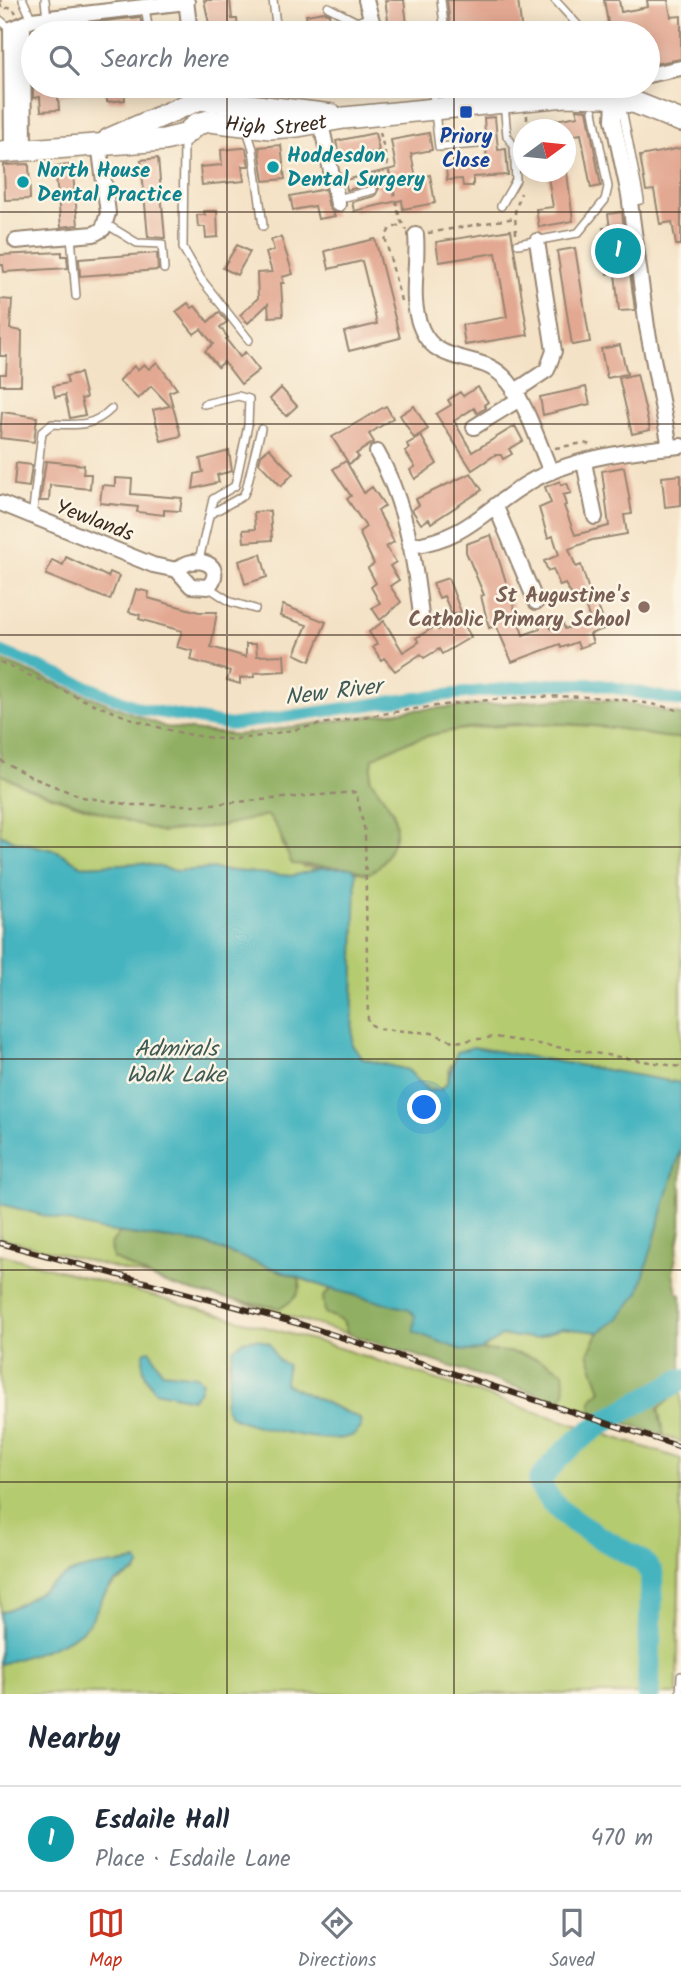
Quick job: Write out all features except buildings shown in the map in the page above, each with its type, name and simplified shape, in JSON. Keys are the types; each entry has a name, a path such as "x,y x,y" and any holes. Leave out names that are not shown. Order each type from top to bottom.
{"main road":[{"name":"High Street","path":"99,143 197,107 244,116 344,118 434,110 457,98"},
{"name":"High Street","path":"496,98 531,98"},
{"name":"High Street","path":"617,98 651,107 681,121"},
{"name":"High Street","path":"12,151 99,143 131,144 197,107"}],"street":[{"path":"366,0 367,21"},
{"path":"28,21 127,4 145,6 187,1 189,21"},
{"path":"12,151 16,23"},
{"path":"660,72 681,68"},
{"path":"410,546 454,537 533,480 551,472 610,456 675,447 647,327 630,202 610,98"},
{"path":"320,118 337,201"},
{"path":"16,241 94,234 106,224 108,214 99,143"},
{"path":"416,235 415,307 428,340 442,354 494,369 516,396 551,472"},
{"path":"474,427 547,370 554,351 537,241"},
{"path":"377,452 394,489 410,546 421,616"},
{"path":"584,462 595,517"},
{"name":"Yewlands","path":"0,503 153,565 177,570 191,586 208,587"},
{"path":"496,507 536,602"},
{"path":"177,570 184,563 199,560 209,564 214,572 214,580 208,587"}],"lane":[{"path":"16,23 23,0"},
{"path":"45,0 47,18"},
{"path":"273,0 276,21"},
{"path":"442,0 444,21"},
{"path":"555,0 574,21"},
{"path":"145,6 147,21"},
{"path":"328,7 364,21"},
{"path":"73,15 74,21"},
{"path":"433,98 439,147 478,144"},
{"path":"518,244 578,233 607,196 610,98"},
{"path":"501,206 516,180 514,146 507,136 514,99"},
{"path":"197,107 183,248 201,279 249,340"},
{"path":"244,116 253,149 262,226"},
{"path":"337,201 373,190"},
{"path":"106,224 137,243 162,244 164,269"},
{"path":"71,236 76,296"},
{"path":"199,560 212,513 213,499 235,486 248,425 248,399 238,396 204,404"},
{"path":"32,518 42,432 52,424 86,425 100,419 111,409"},
{"path":"212,513 243,496 261,429"},
{"path":"208,587 231,602 255,609"},
{"path":"680,1694 681,1676"}],"path":[{"path":"0,2 2,9 12,7 16,23"},
{"path":"377,116 401,225 408,232 416,235 515,218"},
{"path":"518,244 515,218 524,186"},
{"path":"541,450 584,443 610,456"},
{"path":"0,662 112,712 148,725 227,739 418,708 561,696 619,698 681,711"},
{"path":"0,760 31,777 82,797 132,804 200,805 356,792 365,832 368,1023 379,1029 432,1033 455,1042 495,1037 681,1067"}],"green space":[{"path":"0,660 165,727 237,735 411,710 571,698 619,701 681,715 681,738 606,727 517,724 455,730 398,746 373,758 370,779 394,815 396,833 383,861 367,874 351,868 292,864 279,832 267,815 221,826 161,832 28,788 0,774"},
{"path":"558,724 607,727 681,738 681,1083 473,1047 450,1066 447,1083 440,1090 428,1091 408,1070 363,1059 352,1045 356,871 367,874 394,813 370,779 373,758 394,747 439,733 487,727"},
{"path":"0,774 28,788 102,813 221,826 267,815 279,826 283,847 303,867 321,868 292,876 210,869 177,871 142,863 82,866 57,851 14,841 0,834"},
{"path":"681,1148 681,1227 673,1273 677,1292 681,1295 681,1390 658,1409 664,1436 591,1412 591,1401 601,1390 588,1353 599,1332 618,1319"},
{"path":"0,1204 119,1233 111,1244 113,1259 135,1267 153,1278 0,1238"},
{"path":"119,1233 202,1243 299,1278 298,1293 281,1308 216,1297 167,1284 113,1259 111,1244"},
{"path":"0,1254 330,1345 681,1459 677,1694 0,1694 0,1664 45,1650 88,1624 99,1600 115,1583 137,1572 137,1561 75,1571 0,1613","holes":["269,1343 285,1384 359,1418 361,1427 341,1439 313,1435 229,1378 229,1360","152,1354 162,1372 195,1376 199,1392 192,1399 155,1391"]},
{"path":"299,1278 331,1289 323,1297 343,1321 348,1334 237,1301 281,1308 301,1287"},
{"path":"331,1289 409,1309 464,1351 503,1351 541,1360 563,1372 565,1392 560,1401 348,1334 343,1321 325,1313 323,1297"},
{"path":"562,1328 599,1332 588,1353 601,1390 591,1401 591,1412 560,1401 565,1392 513,1354 481,1350 501,1336 535,1338"},
{"path":"681,1390 681,1442 664,1436 658,1409"}],"water":[{"name":"Admirals Walk Lake","path":"0,834 14,841 57,851 82,866 142,863 177,871 210,869 292,876 321,868 352,868 356,872 352,1045 363,1059 408,1070 428,1091 440,1090 447,1083 457,1052 473,1047 681,1083 681,1148 639,1292 618,1319 599,1332 562,1328 535,1338 502,1336 481,1350 464,1351 414,1332 415,1316 408,1309 331,1289 202,1243 99,1230 0,1204"},
{"path":"257,1339 269,1343 278,1360 287,1365 285,1384 360,1419 361,1427 357,1432 337,1439 306,1436 271,1429 230,1416 225,1405 233,1349 242,1341"},
{"path":"150,1350 162,1372 196,1376 202,1381 199,1392 192,1399 155,1391 143,1367 145,1351"},
{"path":"137,1561 140,1566 138,1569 109,1588 92,1619 71,1638 0,1664 0,1613 75,1571"}],"waterway":[{"name":"New River","path":"0,651 142,709 230,725 408,699 550,684 596,684 681,701"},
{"path":"648,1694 652,1573 643,1562 570,1519 547,1496 539,1482 552,1464 585,1435 622,1411 681,1380"}],"railway":[{"path":"0,1243 300,1324 681,1447"}],"place":[{"name":"Priory Close","path":"466,112"},
{"name":"Hoddesdon Dental Surgery","path":"273,167"},
{"name":"North House Dental Practice","path":"23,182"},
{"name":"Esdaile Hall","path":"618,251"},
{"name":"St Augustine's Catholic Primary School","path":"644,607"}]}
